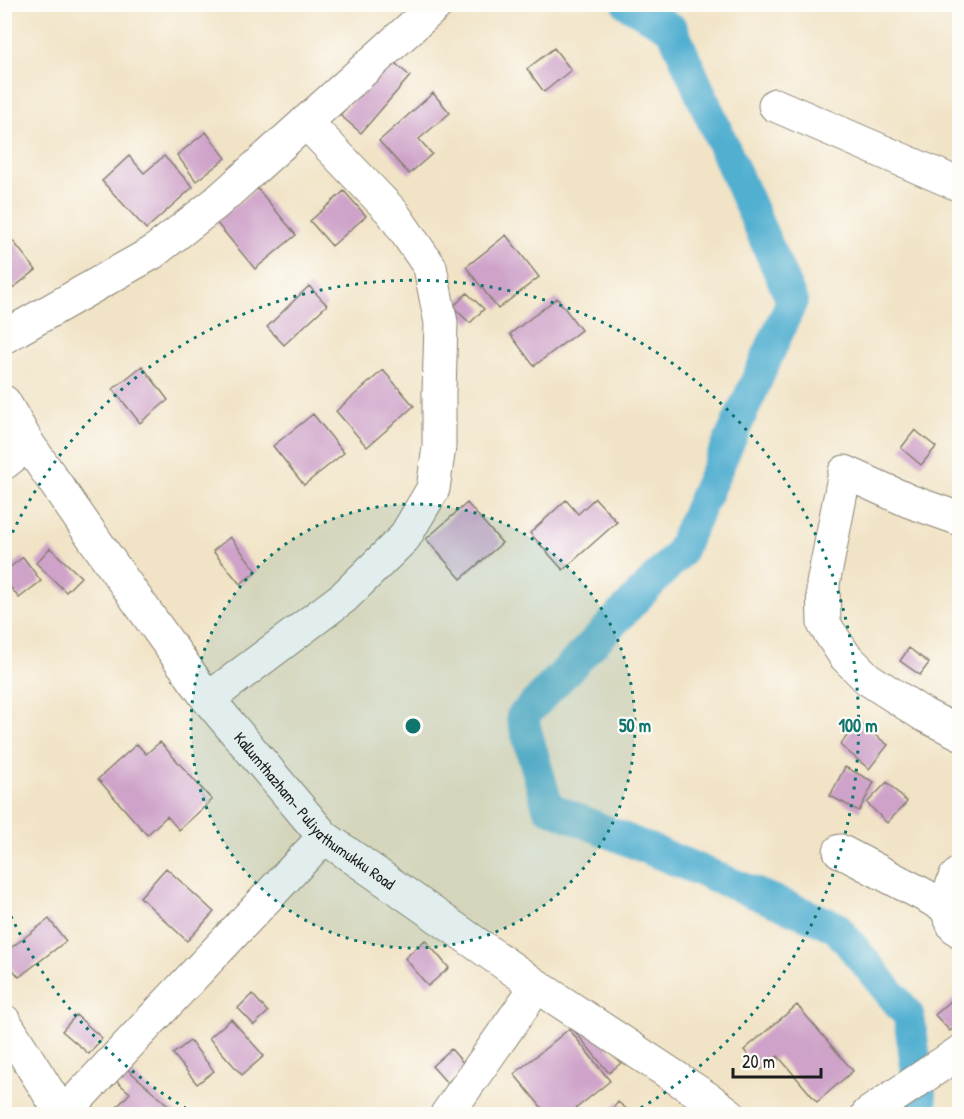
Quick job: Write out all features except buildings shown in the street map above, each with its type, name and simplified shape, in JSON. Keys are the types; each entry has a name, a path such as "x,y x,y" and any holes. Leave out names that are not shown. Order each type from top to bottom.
{"street":[{"path":"4,337 152,253 216,203 437,4"},
{"path":"775,105 960,184"},
{"path":"208,699 344,597 404,538 433,489 439,447 441,323 430,267 392,212 306,122"},
{"name":"Kallumthazham- Puliyathumukku Road","path":"4,402 16,454 120,576 208,699 324,837 712,1110"},
{"path":"960,519 909,501 844,472 822,584 824,624 845,656 868,679 924,715 960,733"},
{"path":"4,1021 62,1114 324,837"},
{"path":"840,851 952,918 955,878 960,873"},
{"path":"447,1114 537,986"},
{"path":"871,1112 960,1052"}],"waterway":[{"path":"628,4 672,29 792,301 679,554 522,717 548,807 836,927 909,1016 923,1114"}]}
